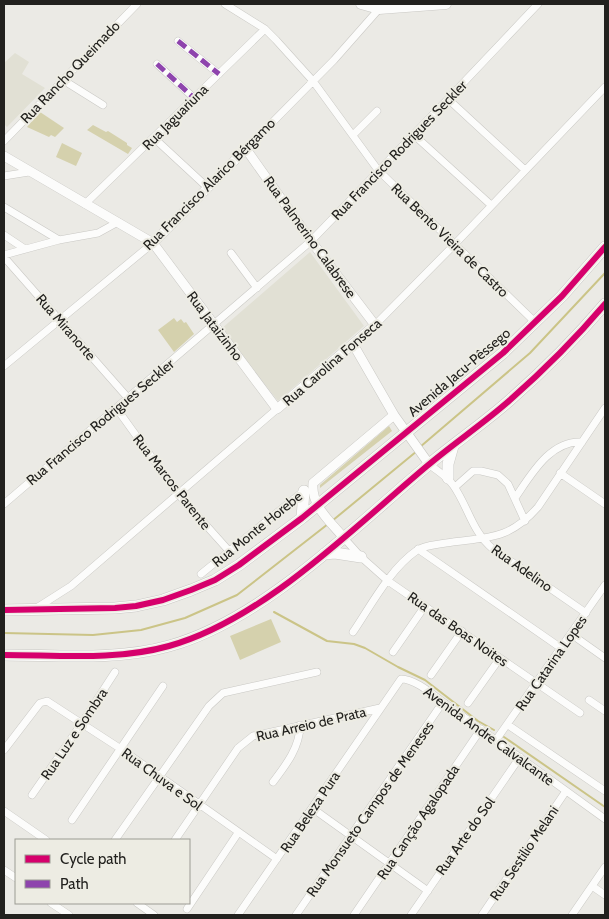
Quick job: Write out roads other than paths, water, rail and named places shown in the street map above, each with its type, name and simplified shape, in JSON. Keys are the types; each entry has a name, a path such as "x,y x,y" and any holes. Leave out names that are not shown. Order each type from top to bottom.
{"highway":[{"name":"Avenida Jacu-Pêssego","path":"4,610 136,606 172,597 215,580 319,508 488,366 536,323 605,247"},
{"path":"4,655 132,653 169,646 232,620 279,589 324,554 341,535 428,462 509,401 540,372 605,304"},
{"path":"451,483 448,464 453,445"},
{"path":"302,518 309,487"},
{"path":"324,554 335,553 361,557"}],"main road":[{"path":"361,4 379,9 446,4"}],"street":[{"name":"Rua Rancho Queimado","path":"4,140 137,4"},
{"name":"Rua Bento Vieira de Castro","path":"226,4 265,29 313,81 378,170 536,323"},
{"name":"Rua Francisco Rodrigues Seckler","path":"4,504 311,241 538,4"},
{"name":"Rua Francisco Alarico Bérgamo","path":"4,366 153,243 313,81 364,28 379,9"},
{"name":"Rua Jaguariuna","path":"85,204 265,29"},
{"path":"178,41 219,74"},
{"path":"157,64 194,98"},
{"path":"63,80 103,105"},
{"name":"Rua Carolina Fonseca","path":"33,610 71,586 375,325 605,87"},
{"path":"448,99 525,170"},
{"path":"353,136 377,111"},
{"path":"414,135 492,206"},
{"path":"154,138 208,188"},
{"name":"Rua Palmerino Calabrese","path":"246,149 311,241 375,325"},
{"path":"4,156 153,243"},
{"path":"4,176 29,172"},
{"path":"4,207 59,240"},
{"path":"4,256 59,240 98,233 118,222"},
{"path":"4,235 25,249"},
{"path":"588,267 605,240"},
{"name":"Rua Jataizinho","path":"153,243 277,409"},
{"path":"231,253 257,288"},
{"name":"Rua Miranorte","path":"4,256 128,398"},
{"path":"353,344 394,415 428,462 451,483 473,471 490,472 504,479 526,520"},
{"path":"353,632 388,581 406,559 418,550 433,545 482,539 506,533 526,520 538,507 605,408"},
{"name":"Rua Marcos Parente","path":"116,409 179,495 230,552"},
{"name":"Rua Monte Horebe","path":"201,574 309,487 394,415"},
{"path":"515,498 544,458 552,451 564,445 582,442"},
{"path":"560,473 605,504"},
{"name":"Rua Adelino","path":"451,483 482,539 493,549 586,613"},
{"name":"Rua Monte Horebe","path":"309,487 319,508"},
{"path":"319,508 341,535"},
{"name":"Rua das Boas Noites","path":"341,535 361,557 388,581 580,713"},
{"path":"418,550 561,648"},
{"name":"Rua Catarina Lopes","path":"496,740 605,587"},
{"path":"393,652 425,606"},
{"path":"431,675 462,631"},
{"path":"571,634 605,658"},
{"path":"468,703 500,658"},
{"name":"Rua Luz e Sombra","path":"32,795 115,672"},
{"path":"116,839 208,706 218,696 223,693 316,672"},
{"name":"Avenida Andre Calvalcante","path":"380,708 404,678 443,702 605,819"},
{"path":"72,820 163,686"},
{"path":"589,700 605,711"},
{"name":"Rua Chuva e Sol","path":"4,750 40,703 44,701 51,703 121,749 277,859"},
{"name":"Rua Monsueto Campos de Meneses","path":"296,915 443,702"},
{"name":"Rua Arreio de Prata","path":"176,839 238,748 253,736 380,708"},
{"name":"Rua Beleza Pura","path":"238,915 380,708"},
{"path":"273,782 299,741 300,725"},
{"name":"Avenida Andre Calvalcante","path":"508,725 605,790"},
{"name":"Rua Canção Agalopada","path":"354,915 481,729"},
{"name":"Rua Arte do Sol","path":"411,915 520,758"},
{"name":"Rua Sestilio Melani","path":"482,915 566,791"},
{"path":"312,808 428,890"},
{"path":"4,811 45,839"},
{"path":"187,909 238,833"},
{"path":"572,915 605,867"},
{"path":"4,870 15,877"},
{"path":"592,886 605,895"},
{"path":"52,904 68,915"},
{"path":"138,904 154,915"}],"waterway":[{"path":"420,447 530,353 605,273"},
{"path":"332,521 417,451"},
{"path":"4,633 93,635 141,630 185,618 237,595 328,524"},
{"path":"274,612 327,641 354,644 365,648 425,680 478,721 494,730"},
{"path":"504,737 605,807"}]}
